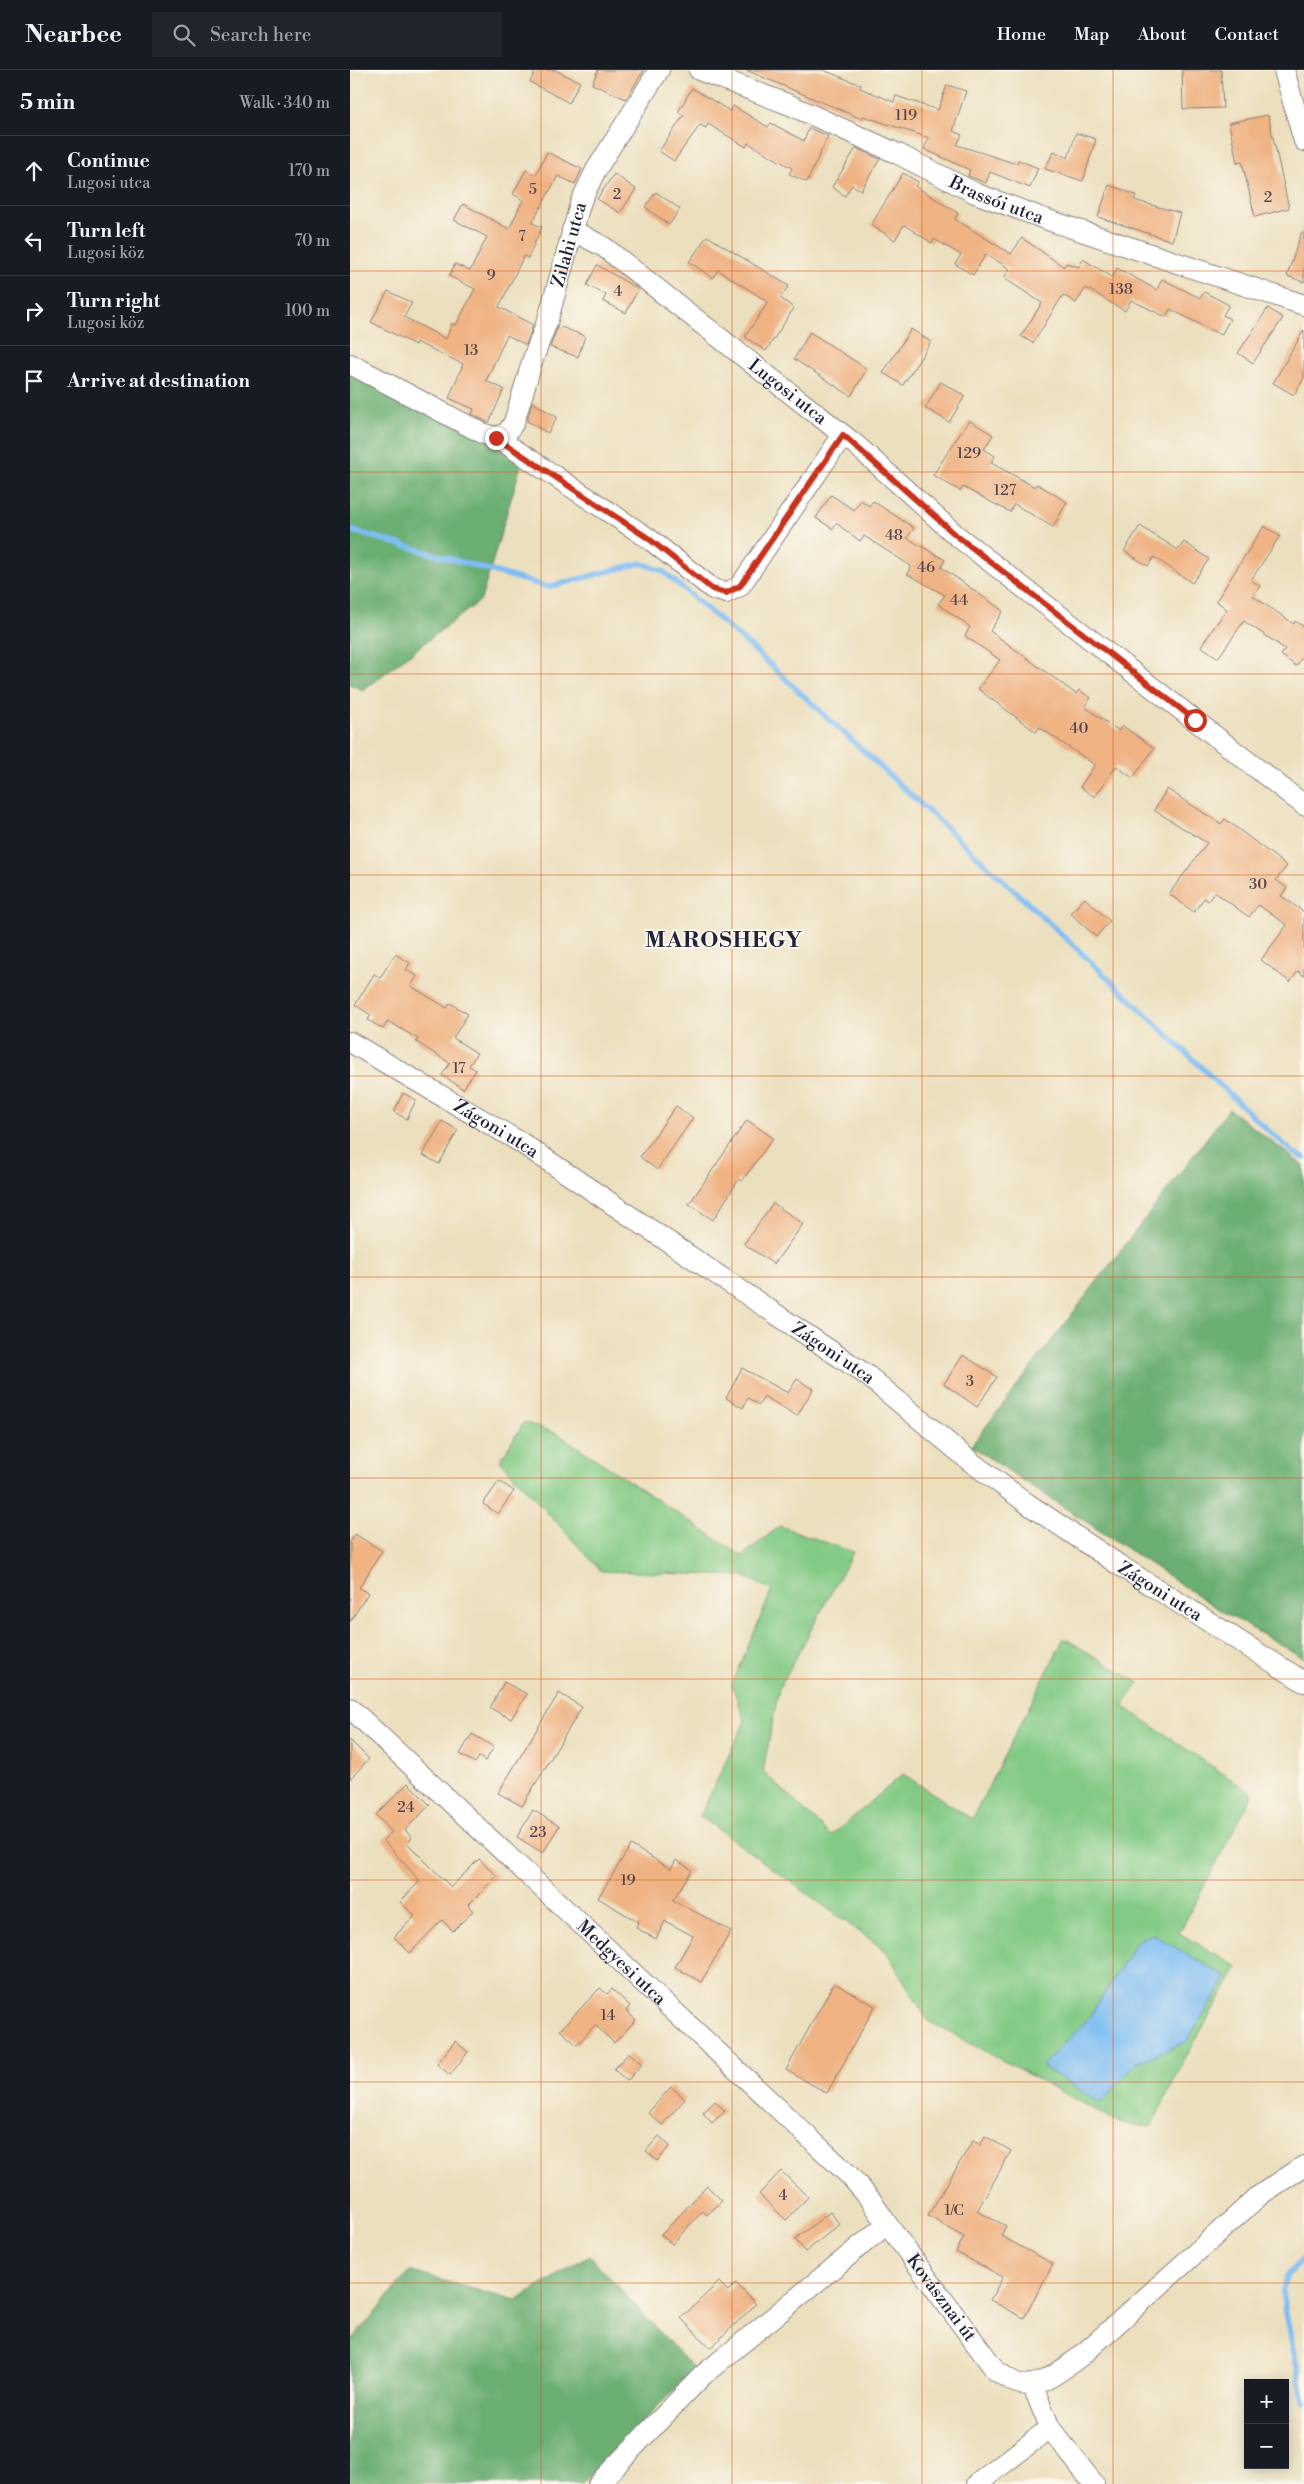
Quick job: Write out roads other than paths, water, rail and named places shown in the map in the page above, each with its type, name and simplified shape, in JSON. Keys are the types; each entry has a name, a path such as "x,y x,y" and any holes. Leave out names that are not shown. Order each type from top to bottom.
{"street":[{"name":"Zilahi utca","path":"501,435 514,422 534,356 548,319 580,201 596,170 659,70"},
{"name":"Brassói utca","path":"699,70 808,113 898,154 975,193 1044,219 1304,305"},
{"path":"1284,70 1304,141"},
{"name":"Lugosi utca","path":"572,230 604,247 843,435 957,536 1304,805"},
{"path":"350,364 484,434 501,435 648,538 712,589 726,593 740,586 843,435"},
{"name":"Zágoni utca","path":"350,1042 457,1104 536,1153 868,1376 971,1462 1028,1504 1119,1565 1304,1682"},
{"name":"Medgyesi utca","path":"350,1708 850,2176 871,2200 887,2224"},
{"path":"1094,2484 1050,2428 1032,2384 1055,2375 1081,2356 1260,2195 1304,2166"},
{"path":"598,2484 703,2375 887,2224"},
{"name":"Kovásznai út","path":"887,2224 996,2371 1017,2384 1032,2384"},
{"path":"977,2484 1050,2428"}],"water":[{"path":"1153,1934 1227,1978 1186,2042 1136,2063 1101,2103 1042,2066 1088,2019 1138,1940"}],"waterway":[{"path":"350,530 548,587 641,563 663,571 750,646 1073,945 1262,1125 1294,1153 1304,1158"},
{"path":"1304,2258 1287,2276 1282,2293 1304,2402"}],"district":[{"name":"MAROSHEGY","path":"724,940"}]}
